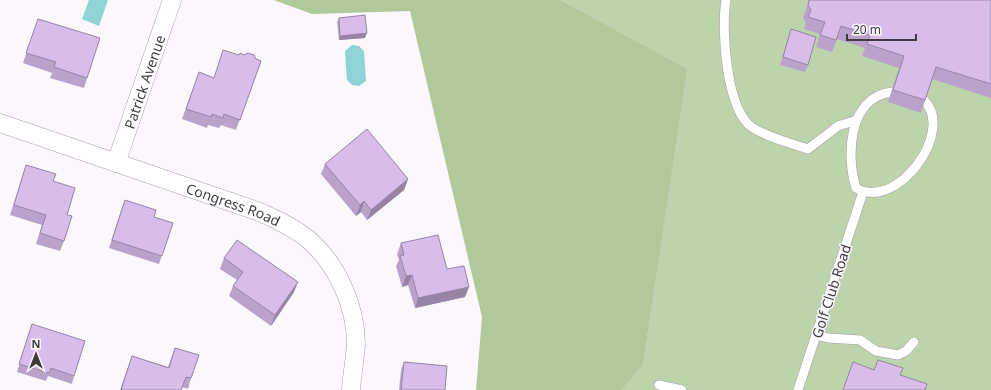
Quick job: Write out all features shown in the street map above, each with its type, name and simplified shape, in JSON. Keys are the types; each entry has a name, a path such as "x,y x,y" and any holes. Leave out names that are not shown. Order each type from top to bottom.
{"street":[{"name":"Patrick Avenue","path":"116,163 172,0"},
{"name":"Congress Road","path":"0,123 260,212 286,224 308,239 326,259 342,283 352,312 356,344 351,390"}],"lane":[{"path":"726,0 723,34 725,53 737,106 742,117 752,128 767,135 808,149 838,126 857,120"},
{"path":"892,92 877,97 871,101 857,120 852,136 850,162 856,188 863,192 881,191 897,185 908,176 918,164 928,145 935,125 933,113 924,100"},
{"name":"Golf Club Road","path":"798,390 863,192"},
{"path":"816,335 828,338 860,340 876,351 898,355 906,352 914,342"},
{"path":"659,385 682,390"}],"green space":[{"path":"274,0 561,0 687,69 643,365 622,390 476,390 482,317 410,11 312,14"},
{"path":"561,0 991,0 991,390 622,390 643,365 686,69"}],"water":[{"path":"89,0 108,0 99,26 82,19"},
{"path":"352,45 359,46 364,51 366,81 359,86 352,85 347,80 345,51"}],"building":[{"path":"809,0 991,0 991,84 936,67 925,100 893,90 904,56 867,44 870,35 841,26 836,40 820,35 825,22 808,17 811,10 808,5"},
{"path":"365,15 367,33 340,36 339,18"},
{"path":"38,19 100,38 87,78 54,67 56,62 26,53"},
{"path":"791,29 816,37 808,65 783,57"},
{"path":"223,50 239,55 240,53 244,55 248,53 254,55 256,59 261,61 240,120 224,114 223,118 212,114 211,117 186,109 199,72 214,78"},
{"path":"367,129 408,179 371,210 364,201 360,205 325,164"},
{"path":"26,165 56,174 53,181 75,188 67,215 72,216 64,241 40,233 46,215 14,205"},
{"path":"125,200 156,210 154,217 173,223 162,256 112,240"},
{"path":"438,235 447,269 464,266 469,287 418,298 412,275 406,276 400,256 404,255 401,243"},
{"path":"237,240 298,282 275,315 233,286 243,272 224,258"},
{"path":"32,324 85,341 74,376 51,368 49,373 19,364"},
{"path":"175,348 199,355 191,378 186,377 181,390 121,390 132,356 169,368"},
{"path":"878,360 903,368 900,375 927,384 925,390 843,390 853,362 874,370"},
{"path":"404,362 447,366 445,390 401,390"}]}
